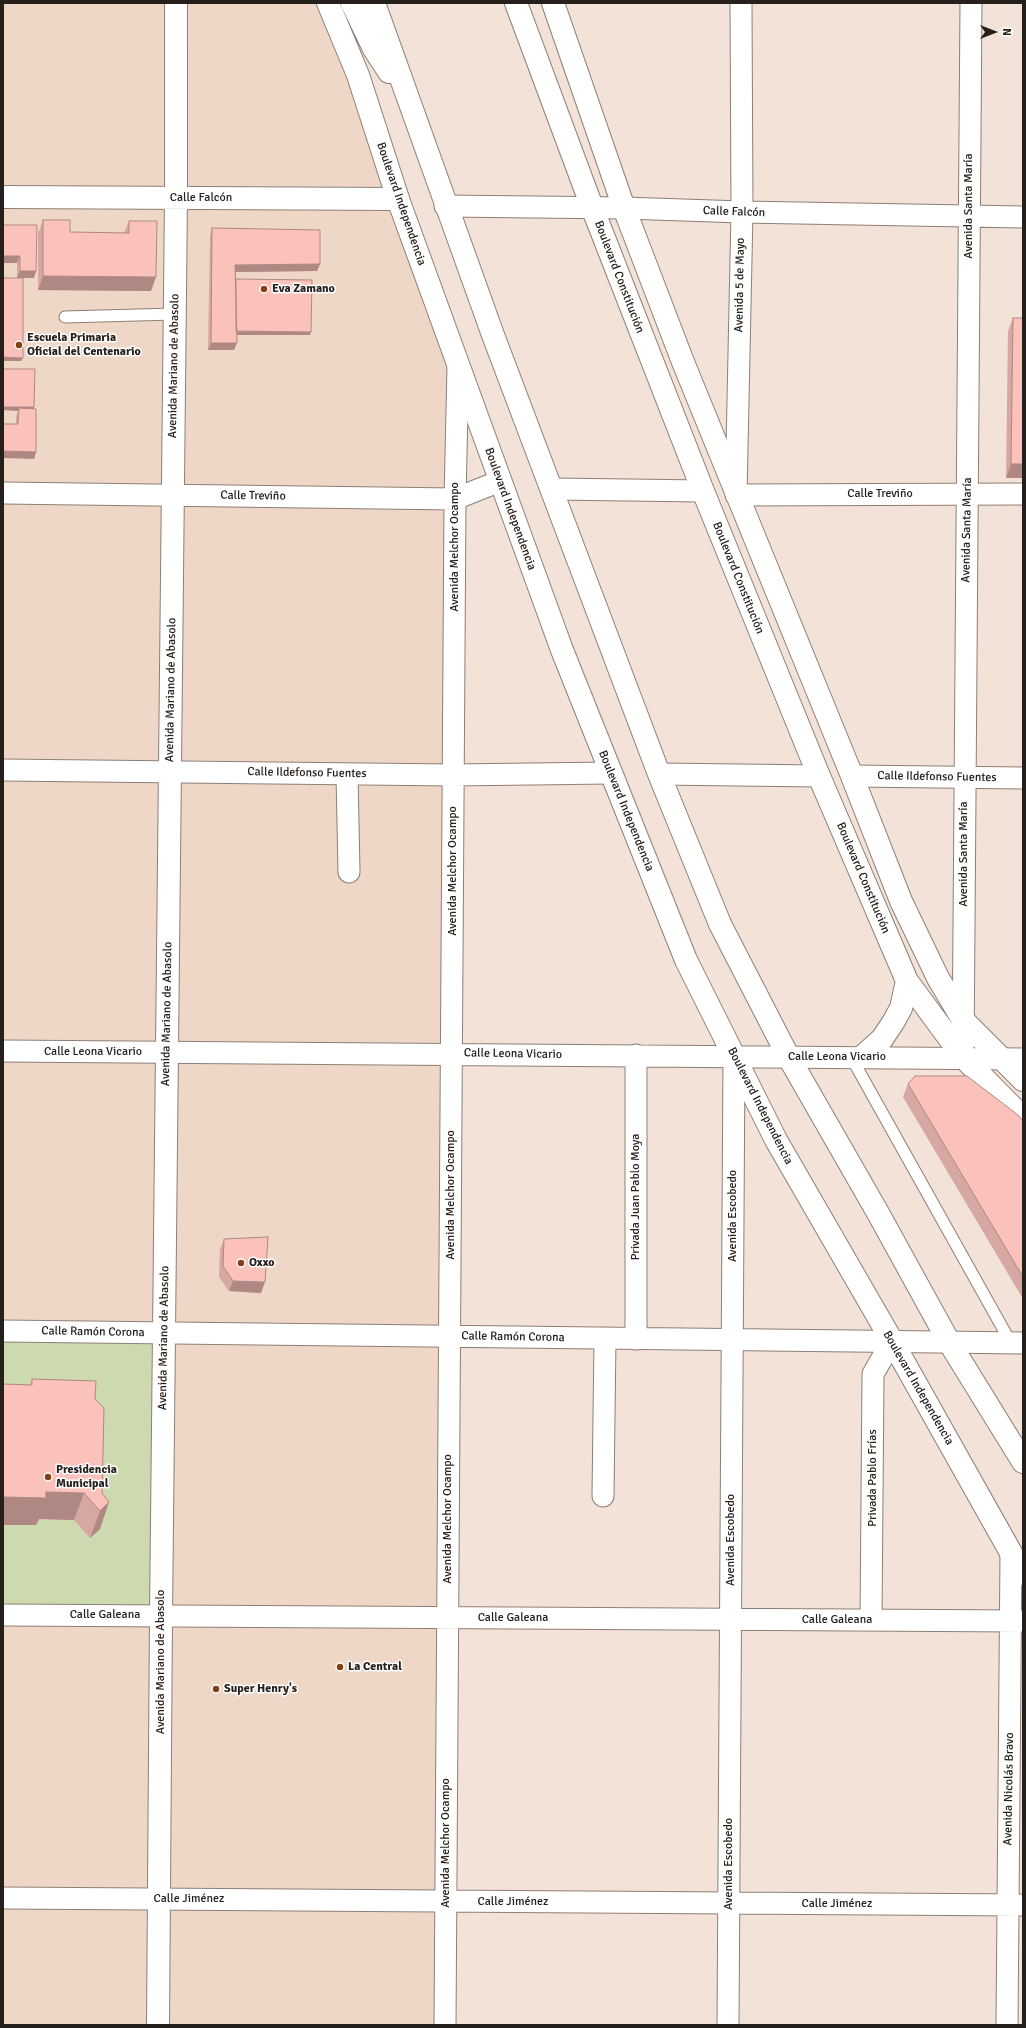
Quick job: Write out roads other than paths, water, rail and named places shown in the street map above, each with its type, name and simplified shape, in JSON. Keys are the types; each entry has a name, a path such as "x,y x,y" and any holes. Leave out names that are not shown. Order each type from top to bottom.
{"main road":[{"name":"Avenida Mariano de Abasolo","path":"158,2025 176,198 176,3"},
{"name":"Boulevard Independencia","path":"328,3 358,75 398,199 562,650 686,960 776,1140 892,1341 1023,1574"},
{"path":"352,3 374,48 387,70 404,89"},
{"path":"374,3 446,206 659,774 720,924 788,1056 878,1213 949,1342 1023,1462"},
{"name":"Boulevard Constitución","path":"516,3 592,207 703,491 819,776 908,981 963,1057 1023,1118"},
{"path":"553,3 624,208 683,362 852,776 901,901 938,978 963,1020 1013,1058 1023,1080"},
{"name":"Calle Falcón","path":"3,197 398,199"},
{"path":"857,1057 882,1039 901,1008 908,981"}],"street":[{"name":"Avenida 5 de Mayo","path":"736,494 742,212 741,3"},
{"name":"Avenida Santa María","path":"963,1057 968,215 971,3"},
{"name":"Calle Falcón","path":"446,206 592,207 742,212 1023,217"},
{"name":"Avenida Melchor Ocampo","path":"445,2025 455,499 458,365"},
{"name":"Calle Treviño","path":"3,493 455,499 500,481"},
{"path":"553,489 703,491"},
{"name":"Calle Treviño","path":"736,494 1023,494"},
{"name":"Calle Ildefonso Fuentes","path":"3,770 453,775 610,773"},
{"path":"347,774 349,872"},
{"path":"659,774 819,776"},
{"name":"Calle Ildefonso Fuentes","path":"852,776 1023,778"},
{"name":"Calle Leona Vicario","path":"3,1051 1013,1058"},
{"name":"Privada Juan Pablo Moya","path":"636,1055 636,1339"},
{"name":"Avenida Escobedo","path":"728,2025 734,1056"},
{"name":"Calle Ramón Corona","path":"3,1331 1017,1343"},
{"path":"603,1496 605,1338"},
{"name":"Privada Pablo Frías","path":"871,1620 873,1374 892,1341"},
{"name":"Avenida Nicolás Bravo","path":"1007,2025 1016,1905 1017,1621 1012,1553"},
{"name":"Calle Galeana","path":"3,1615 1017,1621"},
{"name":"Calle Jiménez","path":"3,1898 1016,1905"}],"lane":[{"path":"66,317 174,314"},
{"path":"857,1057 1017,1343"}],"place":[{"name":"Eva Zamano","path":"264,289"},
{"name":"Escuela Primaria Oficial del Centenario","path":"19,345"},
{"name":"Oxxo","path":"241,1263"},
{"name":"Presidencia Municipal","path":"48,1477"},
{"name":"La Central","path":"340,1667"},
{"name":"Super Henry's","path":"216,1689"}]}
